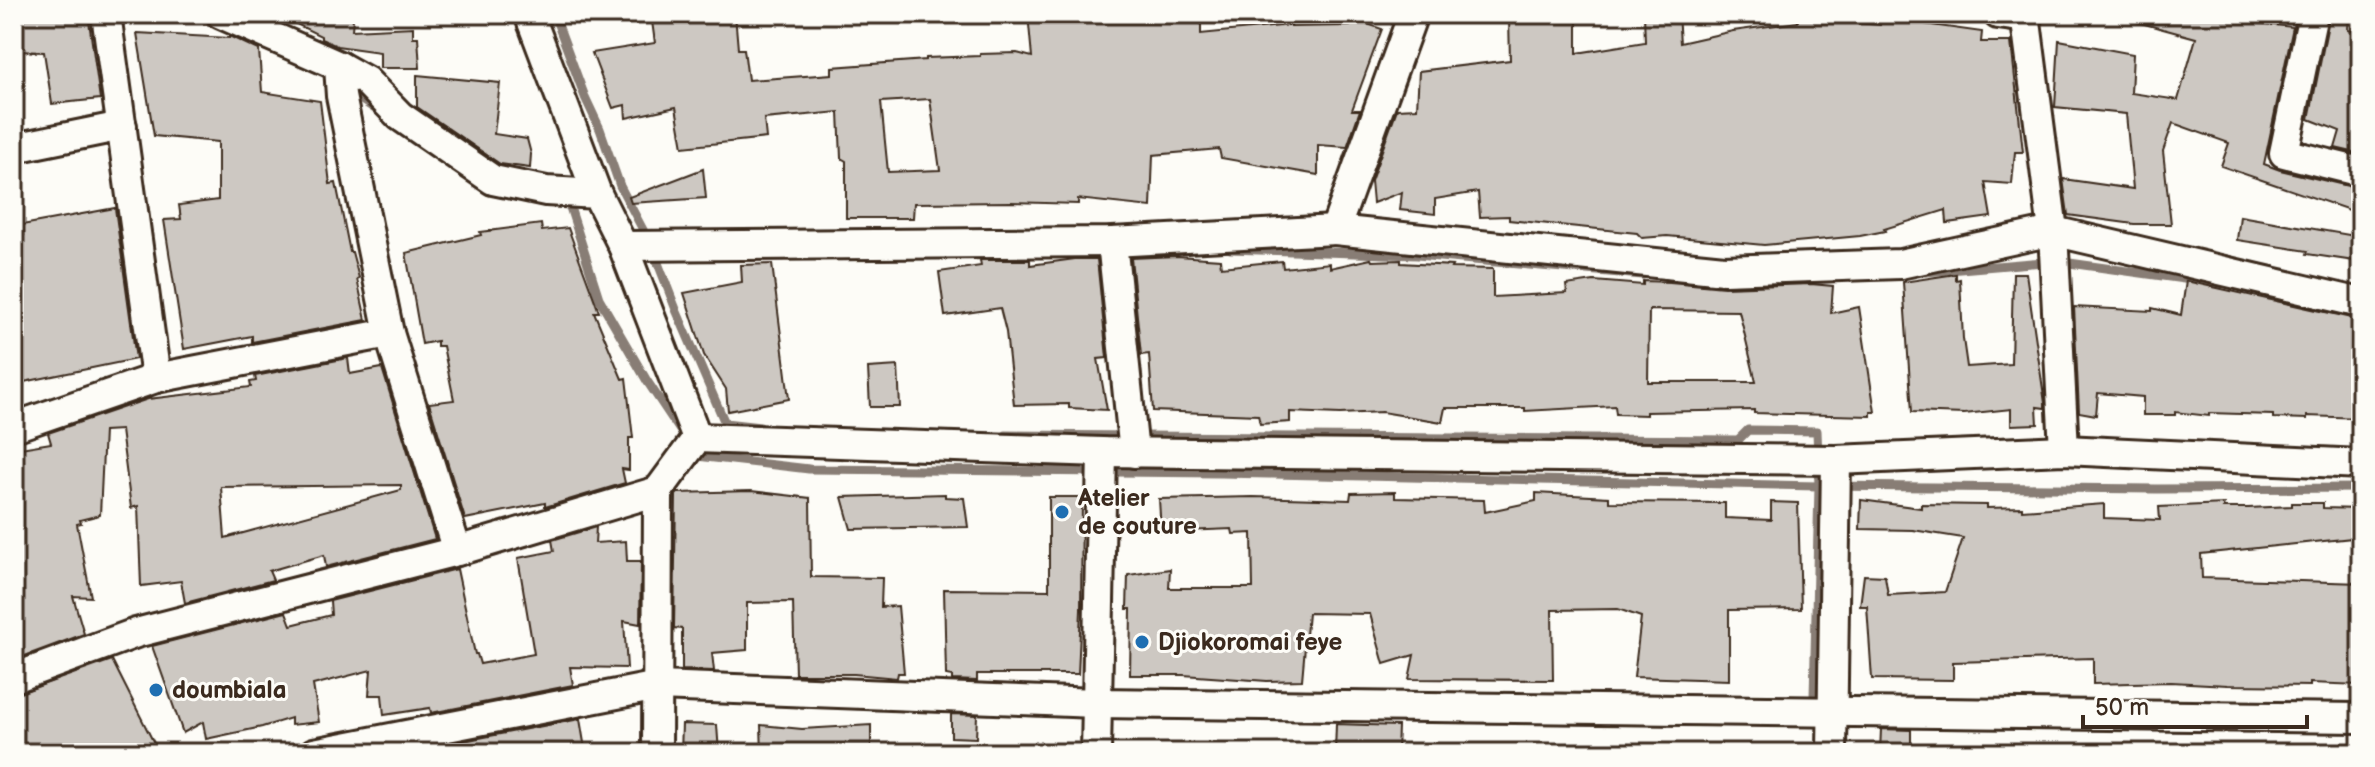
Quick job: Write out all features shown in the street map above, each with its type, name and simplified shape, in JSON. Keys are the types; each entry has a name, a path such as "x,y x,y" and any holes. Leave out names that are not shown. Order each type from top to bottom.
{"street":[{"path":"106,14 156,378"},
{"path":"221,14 337,72 366,81 400,116 493,180 546,191 597,194"},
{"path":"529,14 597,194 623,246 697,438"},
{"path":"1335,230 1413,14"},
{"path":"1998,14 2027,15 2053,231 2064,450"},
{"path":"2313,14 2284,153 2361,172"},
{"path":"337,72 389,333 457,551"},
{"path":"14,148 122,126"},
{"path":"623,246 1112,242 1335,230 1724,270 1900,264 2053,231 2361,303"},
{"path":"1112,242 1134,453"},
{"path":"14,427 156,378 389,333"},
{"path":"697,438 1134,453 1836,460 2064,450 2361,464"},
{"path":"657,753 658,491 697,438"},
{"path":"1096,753 1102,452"},
{"path":"1832,753 1836,460"},
{"path":"14,678 136,633 457,551 658,491"},
{"path":"314,753 658,686 1096,703 2361,718"}],"building":[{"path":"14,14 88,14 100,99 52,104 44,52 14,51"},
{"path":"276,14 353,18 352,30 413,27 413,37 418,37 420,68 380,68 380,52 337,46"},
{"path":"651,14 735,14 738,49 744,49 748,80 832,74 832,67 926,58 1017,53 1032,57 1028,14 1167,14 1165,21 1201,22 1201,34 1291,25 1350,26 1353,19 1382,29 1352,110 1360,110 1347,147 1318,145 1318,175 1221,158 1219,149 1153,155 1151,207 1078,199 1078,204 914,203 913,218 846,218 846,161 841,158 839,112 764,119 766,138 683,147 676,107 626,118 625,105 613,108 592,53 655,43","holes":["930,99 940,170 888,172 881,102"]},
{"path":"1577,14 1577,53 1645,42 1644,14 1678,14 1680,43 1733,31 1798,22 1798,19 1832,19 1880,25 1881,18 1982,32 1981,42 2011,42 2023,152 2015,152 2012,184 1985,182 1991,217 1947,223 1946,210 1885,231 1860,236 1764,245 1667,236 1642,238 1637,233 1509,220 1509,216 1480,217 1478,192 1435,199 1435,214 1400,210 1402,192 1373,203 1371,181 1397,109 1417,108 1419,71 1510,60 1509,18"},
{"path":"2138,14 2259,14 2258,23 2293,27 2264,164 2361,189 2355,212 2221,166 2229,143 2173,123 2163,151 2171,224 2134,224 2068,215 2063,179 2133,189 2126,114 2055,107 2059,40 2133,54 2131,93 2178,100 2196,38 2137,22"},
{"path":"2330,14 2349,14 2348,30 2361,33 2361,154 2335,148 2340,131 2309,119"},
{"path":"137,33 229,36 259,50 262,92 320,101 330,184 336,183 366,320 252,342 252,336 184,349 164,220 181,219 179,205 218,200 218,142 154,136"},
{"path":"417,75 500,83 494,134 527,139 531,154 530,168 500,164 417,107"},
{"path":"703,169 706,198 631,203 629,197"},
{"path":"115,208 136,359 14,384 14,237 24,235 22,225"},
{"path":"2240,216 2361,237 2361,262 2237,240"},
{"path":"541,224 542,231 568,228 599,312 594,312 622,379 626,378 633,438 629,438 629,470 622,469 625,483 545,507 545,503 465,519 429,403 454,400 443,346 437,346 437,341 422,344 406,253 481,235 480,232"},
{"path":"1177,256 1220,259 1221,267 1282,261 1283,268 1330,263 1330,268 1371,259 1451,268 1493,269 1493,297 1567,293 1566,285 1594,281 1643,285 1643,281 1670,282 1724,287 1833,286 1831,313 1859,307 1875,412 1871,412 1871,416 1754,413 1754,410 1646,412 1646,415 1616,414 1615,406 1525,411 1525,408 1445,408 1442,422 1382,412 1290,412 1290,422 1260,424 1258,415 1153,411 1149,354 1141,355 1131,258","holes":["1649,310 1739,311 1756,382 1648,382"]},
{"path":"1097,259 1107,358 1098,359 1107,410 1069,408 1069,404 1014,405 1006,332 1000,308 945,316 939,272 981,266 980,260 1030,260 1030,265"},
{"path":"772,264 789,399 728,411 726,389 704,355 684,293 742,282 741,265"},
{"path":"2013,273 2026,273 2045,403 2045,408 2037,407 2038,424 2011,425 2011,409 1964,414 1912,412 1903,282 1956,274 1956,280 1960,279 1967,367 2011,364"},
{"path":"2186,281 2361,320 2361,418 2273,418 2273,415 2209,413 2209,416 2175,412 2175,415 2143,415 2143,397 2098,393 2096,415 2079,412 2074,307 2152,311 2152,308 2181,315"},
{"path":"348,358 350,374 382,368 435,539 326,567 324,555 269,571 273,580 185,603 181,581 141,586 138,506 131,508 121,430 104,431 100,515 80,520 81,523 77,524 91,597 73,596 84,634 14,660 14,449 51,443 48,433 148,399 251,387 250,382 256,381 255,376","holes":["401,485 401,490 225,538 221,487"]},
{"path":"898,366 900,407 870,407 868,368"},
{"path":"751,491 810,498 811,577 882,578 881,607 898,606 904,673 898,673 897,678 795,674 793,602 747,603 747,650 712,653 714,671 682,670 682,629 674,628 676,495"},
{"path":"1395,492 1395,498 1484,500 1485,512 1536,501 1536,493 1609,497 1609,502 1725,503 1725,518 1771,520 1771,502 1798,503 1801,609 1729,610 1729,680 1634,677 1641,617 1618,609 1552,610 1553,680 1409,679 1414,655 1384,664 1370,614 1308,613 1302,680 1130,675 1128,575 1170,569 1169,588 1253,588 1252,533 1233,534 1232,529 1161,532 1159,499 1253,497 1350,500 1351,493"},
{"path":"945,494 945,497 964,498 968,527 851,529 842,497"},
{"path":"1049,497 1082,497 1078,674 977,674 977,681 952,680 952,676 946,675 944,589 1049,590"},
{"path":"1861,500 1921,508 1921,504 1987,505 1987,508 2022,507 2022,510 2104,504 2104,518 2160,520 2159,507 2224,504 2223,508 2248,508 2323,503 2323,508 2361,509 2361,537 2201,554 2202,578 2361,583 2361,685 2093,684 2093,658 1953,662 1953,680 1872,679 1867,606 1860,606 1864,575 1885,576 1888,595 1945,592 1963,538 1913,530 1860,529"},
{"path":"596,527 595,543 626,541 627,561 641,561 640,624 624,621 627,668 570,667 573,685 431,713 430,708 384,715 382,695 369,695 371,670 313,685 319,722 291,725 291,718 206,739 203,722 183,733 152,646 286,612 291,625 331,615 330,601 457,569 475,654 480,664 534,654 518,558 554,551 552,540"},
{"path":"112,660 159,753 14,753 14,695"},
{"path":"951,714 977,715 976,738 951,737"},
{"path":"580,719 585,749 554,753 439,753 437,746"},
{"path":"682,724 717,725 719,753 681,753"},
{"path":"1336,724 1398,726 1397,753 1335,753"},
{"path":"761,725 802,729 871,725 871,753 807,750 808,753 762,753"},
{"path":"1881,729 1911,730 1911,753 1880,753"}],"waterway":[{"path":"554,14 620,186 651,245 725,423 760,427"},
{"path":"348,89 381,113"},
{"path":"562,200 568,201 599,298 647,381 683,435"},
{"path":"1230,249 1417,255 1643,275"},
{"path":"1925,272 2055,261 2220,284"},
{"path":"1006,435 1738,440 1748,430 1817,431 1819,486 1814,697"},
{"path":"694,451 697,456 809,469 1221,473 1819,486 2361,488"}],"place":[{"name":"Atelier de couture","path":"1062,512"},
{"name":"Djiokoromai feye","path":"1142,642"},
{"name":"doumbiala","path":"156,690"}]}
